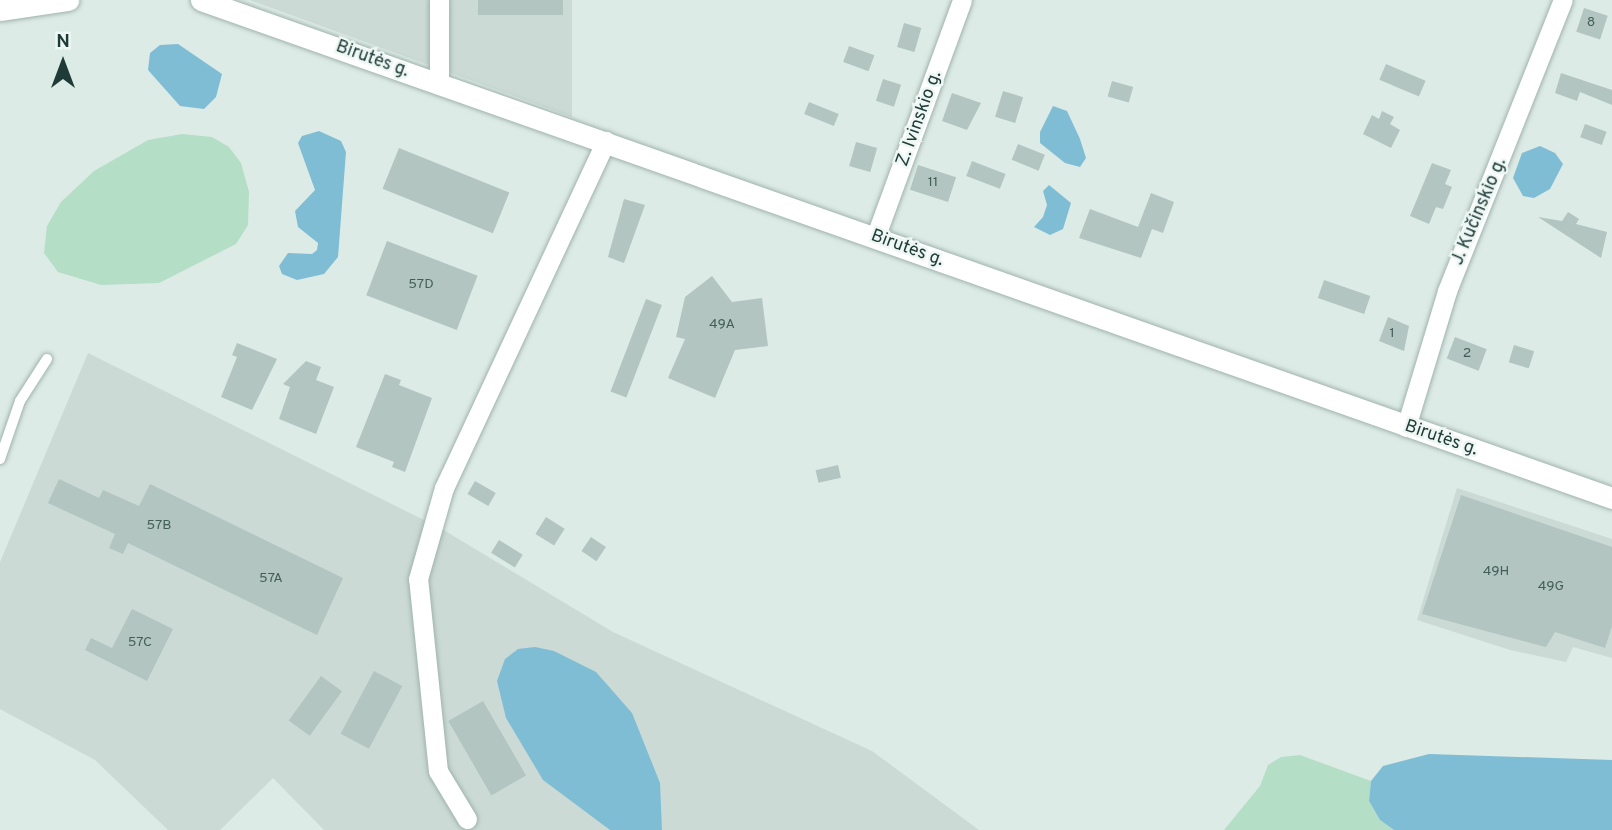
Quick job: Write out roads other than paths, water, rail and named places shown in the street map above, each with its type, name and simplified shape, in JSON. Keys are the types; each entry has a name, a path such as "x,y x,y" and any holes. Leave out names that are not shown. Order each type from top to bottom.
{"main road":[{"path":"0,10 68,0"},
{"name":"Birutės g.","path":"201,0 1612,498"}],"street":[{"path":"439,0 439,84"},
{"name":"Z. Ivinskio g.","path":"876,238 962,0"},
{"name":"J. Kučinskio g.","path":"1406,427 1447,291 1563,0"},
{"path":"467,819 438,771 418,579 444,488 606,141"}],"lane":[{"path":"0,459 20,401 47,359"}],"water":[{"path":"178,44 222,74 216,97 204,109 180,106 148,70 150,53 160,45"},
{"path":"1053,106 1067,111 1080,139 1086,158 1080,167 1065,163 1040,143 1040,132"},
{"path":"319,131 341,141 346,152 338,257 324,274 297,280 282,274 279,266 288,253 312,254 317,250 318,243 298,227 295,211 315,190 298,143 302,136"},
{"path":"1540,146 1555,153 1563,164 1550,189 1534,198 1523,196 1513,178 1522,153"},
{"path":"1049,185 1071,203 1063,229 1050,235 1034,227 1043,217 1047,205 1043,191"},
{"path":"535,647 554,651 596,672 632,713 660,783 662,830 610,830 543,780 506,718 497,681 505,659 518,649"},
{"path":"1429,754 1612,760 1612,830 1394,830 1380,820 1369,801 1371,781 1383,766"}]}
